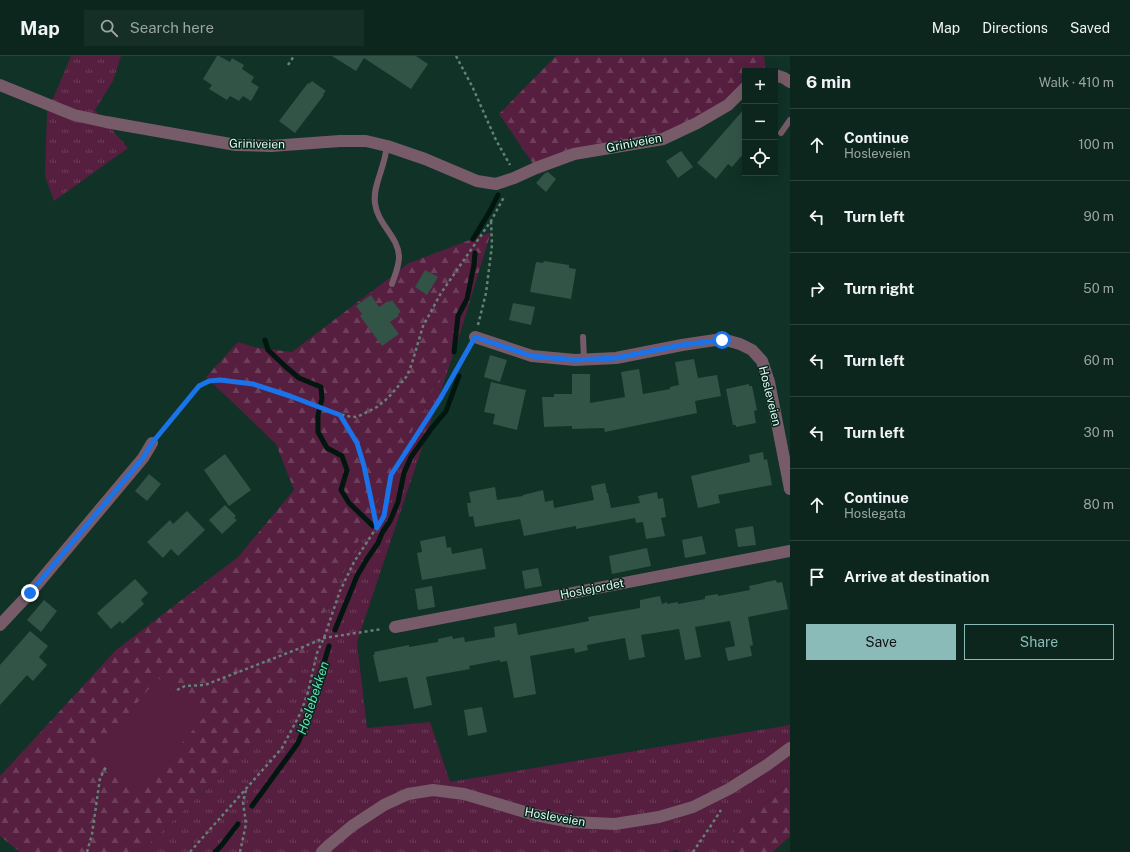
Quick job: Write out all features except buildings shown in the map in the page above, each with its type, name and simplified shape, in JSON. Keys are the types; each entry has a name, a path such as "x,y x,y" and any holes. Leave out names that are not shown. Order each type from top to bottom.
{"street":[{"path":"778,76 790,82"},
{"name":"Griniveien","path":"0,86 74,114 106,122 236,146 271,146 340,140 366,141 387,146 425,159 477,181 496,184 574,154 663,139 697,123 728,105 742,91"},
{"name":"Hosleveien","path":"475,337 532,356 575,360 616,358 682,345 722,340 740,344 752,350 762,361 784,429 790,489"},
{"path":"0,625 30,593 133,470 143,458 152,443"},
{"name":"Hoslejordet","path":"395,627 790,552"},
{"name":"Hosleveien","path":"322,852 352,826 384,805 408,794 433,790 464,794 542,816 571,822 615,824 659,817 693,807 729,789 767,765 790,748"}],"lane":[{"path":"781,133 790,120"},
{"path":"387,146 377,187 375,203 382,223 395,241 399,251 398,264 392,284"},
{"path":"583,337 584,360"}],"path":[{"path":"288,65 294,56"},
{"path":"152,443 199,386 209,381 226,380 253,384 340,415 356,417 377,407 388,398 407,376 423,326 441,293 491,221 514,178 512,167 496,140 472,86 456,56"},
{"path":"190,852 282,748 301,712 308,692 317,653 324,638 340,591 354,562 384,516 391,475 440,399 475,337 486,293 492,245 491,221"},
{"path":"340,415 357,443 364,466 377,528"},
{"path":"177,690 185,686 205,684 217,680 324,638 395,627"},
{"path":"87,852 92,834 100,778 106,767"},
{"path":"240,852 246,824 243,802 247,788"},
{"path":"692,852 726,802 729,789"}],"green space":[{"path":"71,56 121,56 113,81 95,110 128,148 54,201 45,176 47,113"},
{"path":"556,56 764,56 766,68 742,68 742,92 697,123 536,168 499,114"},
{"path":"491,232 459,337 378,500 270,728 140,852 20,852 0,836 0,776 116,650 238,557 294,490 276,444 206,377 238,342 258,348 292,352 409,263"},
{"path":"459,337 357,642 367,728 430,722 450,782 790,725 790,782 736,828 728,852 679,852 677,849 670,852 140,852 270,728 378,500"},
{"path":"158,678 204,717 141,792 95,753"},
{"path":"790,782 790,836 773,852 728,852 736,828"}],"waterway":[{"name":"Hoslebekken","path":"473,239 498,195"},
{"name":"Hoslebekken","path":"454,352 458,316 467,299 475,253"},
{"path":"265,340 268,350 299,378 321,387 322,399 318,415 318,432 327,448 342,456 347,470 341,490 349,503 373,526"},
{"name":"Hoslebekken","path":"335,630 357,576 390,521 398,502 404,473 411,457 446,411 459,376"},
{"name":"Hoslebekken","path":"252,806 298,743 311,712 329,646"},
{"name":"Hoslebekken","path":"215,852 238,824"}],"route":[{"path":"30,593 143,458 152,443 199,386 209,381 226,380 253,384 340,415 357,443 364,466 377,528 384,516 391,475 440,399 475,337 532,356 575,360 616,358 682,345 722,340"}]}
